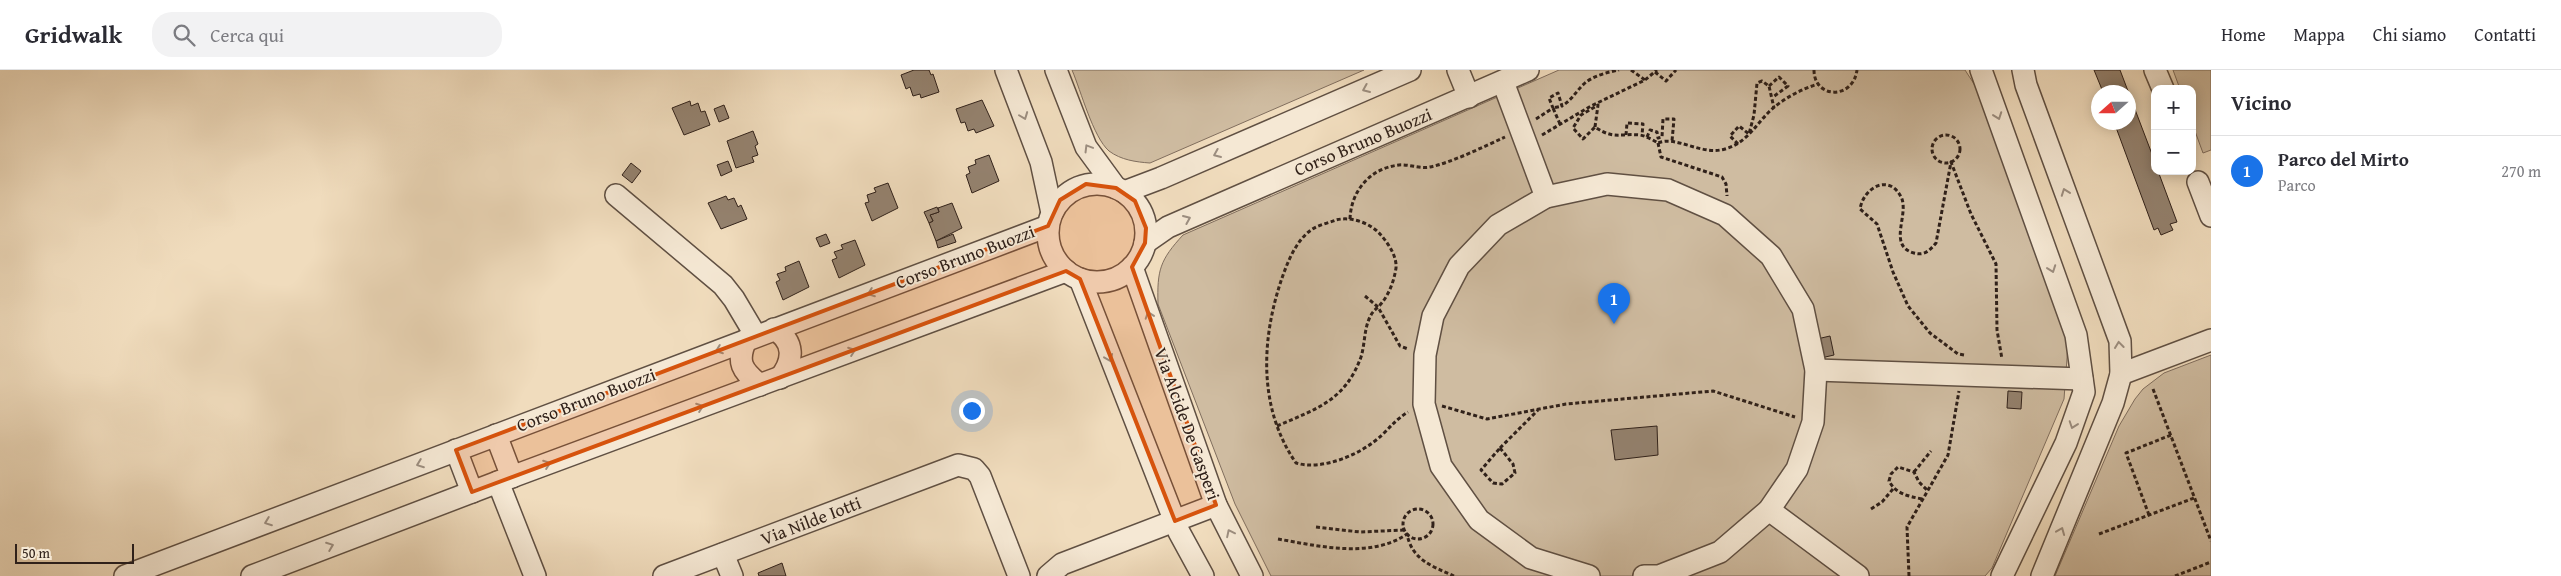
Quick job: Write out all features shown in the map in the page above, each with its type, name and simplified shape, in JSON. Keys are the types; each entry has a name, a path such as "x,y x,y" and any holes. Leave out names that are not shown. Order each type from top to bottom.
{"street":[{"path":"1006,70 1041,162 1050,220 1049,243 1055,259 1073,275 1094,282 1108,281 1121,276 1132,267 1140,256 1145,243 1146,228 1142,214 1135,202 1120,190 1086,147 1056,70"},
{"path":"1050,220 1060,200 1072,190 1086,184 1102,184 1120,190 1161,178 1410,70"},
{"path":"1458,70 1469,96"},
{"name":"Corso Bruno Buozzi","path":"1145,243 1168,227 1528,70"},
{"path":"1981,70 2076,335 2084,392 2066,443 2002,576"},
{"path":"2023,70 2026,85 2120,341 2121,374 2113,403 2042,576"},
{"path":"2155,70 2161,85"},
{"path":"1503,82 1530,126 1546,197"},
{"path":"2200,175 2211,216"},
{"path":"1589,576 1532,558 1479,520 1441,466 1424,404 1426,355 1433,316 1459,266 1498,225 1546,197 1607,184 1668,190 1725,215 1771,256 1803,309 1816,370 1813,422 1797,469 1770,510 1720,552 1659,576 1644,576"},
{"path":"616,195 723,285 759,335"},
{"name":"Corso Bruno Buozzi","path":"126,576 759,335 1050,220"},
{"name":"Via Alcide De Gasperi","path":"1132,267 1216,505 1252,576"},
{"path":"252,576 770,381 1073,275"},
{"path":"1073,275 1175,521 1203,576"},
{"path":"759,335 782,334 788,344 789,366 770,381"},
{"path":"759,335 740,361 746,374 770,381"},
{"path":"2121,374 2211,340"},
{"path":"1816,370 1964,366 2004,367 2082,380"},
{"path":"496,435 505,480 535,576"},
{"path":"456,450 472,492"},
{"name":"Via Nilde Iotti","path":"664,576 958,465 974,469 980,476 1019,576"},
{"path":"1048,576 1062,564 1216,505"},
{"path":"1770,510 1858,576"},
{"path":"723,554 732,576"}],"path":[{"path":"1350,219 1354,195 1370,178 1390,167 1401,165 1430,167 1530,126 1553,108 1562,106 1578,94 1583,85 1590,79 1619,70"},
{"path":"1631,70 1645,80"},
{"path":"1530,126 1538,137 1611,95 1645,80 1656,71 1666,81 1676,70"},
{"path":"1814,70 1818,84 1827,91 1841,92 1852,84 1857,70"},
{"path":"1769,86 1779,77 1788,86 1773,97"},
{"path":"1749,134 1754,115 1757,83 1762,81 1769,86 1774,108"},
{"path":"1595,127 1607,135 1616,137 1642,135 1658,143 1672,141 1704,150 1723,150 1738,144 1774,108 1805,88 1818,84"},
{"path":"1560,124 1549,98 1558,93 1562,106"},
{"path":"1598,105 1595,127 1583,139 1573,128 1581,115 1598,105"},
{"path":"1647,138 1650,130 1657,132 1658,138 1662,137 1663,119 1674,119 1672,141"},
{"path":"1626,135 1627,123 1644,124 1642,135"},
{"path":"1738,144 1730,136 1739,126 1749,134"},
{"path":"1909,576 1907,527 1948,455 1964,366 1958,354 1930,333 1908,306 1892,272 1877,224 1860,209 1862,198 1876,185 1886,185 1895,189 1904,205 1899,236 1903,246 1911,252 1920,254 1929,252 1936,243 1952,162 1959,156 1958,142 1951,136 1941,136 1934,141 1933,154 1939,161 1952,162"},
{"path":"1658,143 1661,157 1722,177 1728,191 1725,215"},
{"path":"1952,162 1971,214 1996,264 1997,330 2004,367"},
{"path":"1277,426 1328,403 1350,380 1361,356 1370,315 1391,288 1396,266 1392,250 1379,233 1365,223 1350,219 1340,219 1312,230 1300,241 1287,264 1267,331 1268,381 1277,426 1296,463 1306,465 1339,460 1381,436 1395,420 1424,404 1448,407 1487,419 1566,404 1713,391 1813,422"},
{"path":"1365,296 1378,307 1400,346 1426,355"},
{"path":"1993,357 2004,367"},
{"path":"2153,389 2211,541"},
{"path":"1500,448 1513,464 1515,473 1502,484 1493,483 1481,470 1500,448 1539,410"},
{"path":"2149,515 2126,453 2171,436"},
{"path":"1914,472 1932,451"},
{"path":"1922,499 1908,496 1893,489 1890,481 1891,474 1898,467 1914,472 1919,482 1927,490"},
{"path":"1871,509 1882,502 1893,489"},
{"path":"2098,534 2194,498"},
{"path":"1420,508 1430,513 1434,527 1429,535 1416,539 1404,530 1404,519 1410,511 1420,508"},
{"path":"1316,527 1360,532 1404,530"},
{"path":"1278,539 1311,545 1367,548 1394,543 1407,534"},
{"path":"1407,534 1409,547 1427,564 1454,576"},
{"path":"2175,576 2211,562"}],"highlighted area":[{"path":"1086,184 1116,188 1135,201 1146,228 1145,243 1132,267 1216,505 1175,521 1080,279 1066,271 472,492 456,450 1048,226 1060,200"}],"shaded area":[{"path":"1072,70 1364,70 1150,163 1118,157 1103,144 1093,125"},
{"path":"1559,70 1965,70 1976,87 2068,345 2064,399 1992,568 1985,576 1271,576 1235,504 1158,304 1159,274 1165,259 1183,235"},
{"path":"2173,70 2211,70 2211,150 2203,153 2196,134 2196,85 2179,85"},
{"path":"2211,355 2211,576 2055,576 2119,426 2135,399 2143,389 2164,373"}],"building":[{"path":"914,70 929,70 931,75 933,74 939,92 921,98 920,94 913,96 910,87 906,89 901,75"},
{"path":"2094,70 2120,70 2126,85 2100,85"},
{"path":"982,100 994,126 976,133 974,129 968,131 965,122 961,123 956,109"},
{"path":"690,101 691,106 698,103 701,112 705,111 710,125 684,135 672,108"},
{"path":"724,105 729,118 719,122 714,109"},
{"path":"2136,112 2151,151 2151,175 2159,175 2177,222 2170,224 2173,230 2161,235 2158,228 2154,230 2117,130 2136,130"},
{"path":"753,131 758,144 755,146 758,155 752,157 754,162 736,168 727,141"},
{"path":"989,155 999,181 972,193 966,175 970,173 968,167 976,164 975,160"},
{"path":"728,161 732,171 721,176 717,165"},
{"path":"631,163 641,171 632,183 622,175"},
{"path":"888,183 898,208 872,221 865,203 869,202 867,195 876,192 874,188"},
{"path":"726,196 728,200 734,198 738,207 741,205 747,219 721,229 708,203"},
{"path":"952,203 962,228 936,241 929,223 933,221 930,215 939,212 938,208"},
{"path":"937,207 939,212 930,215 933,221 929,223 924,212"},
{"path":"826,234 830,243 820,247 816,238"},
{"path":"953,234 956,242 938,248 936,241"},
{"path":"855,240 865,265 839,278 832,260 837,258 834,252 843,249 841,245"},
{"path":"799,261 809,287 783,300 776,282 780,280 777,274 786,271 785,267"},
{"path":"1830,336 1834,355 1821,358 1817,339"},
{"path":"2008,391 2022,392 2021,409 2007,408"},
{"path":"1657,426 1658,455 1615,460 1611,430"},
{"path":"782,563 786,576 759,576 758,573"}],"place":[{"name":"Parco del Mirto","path":"1614,324"}]}
